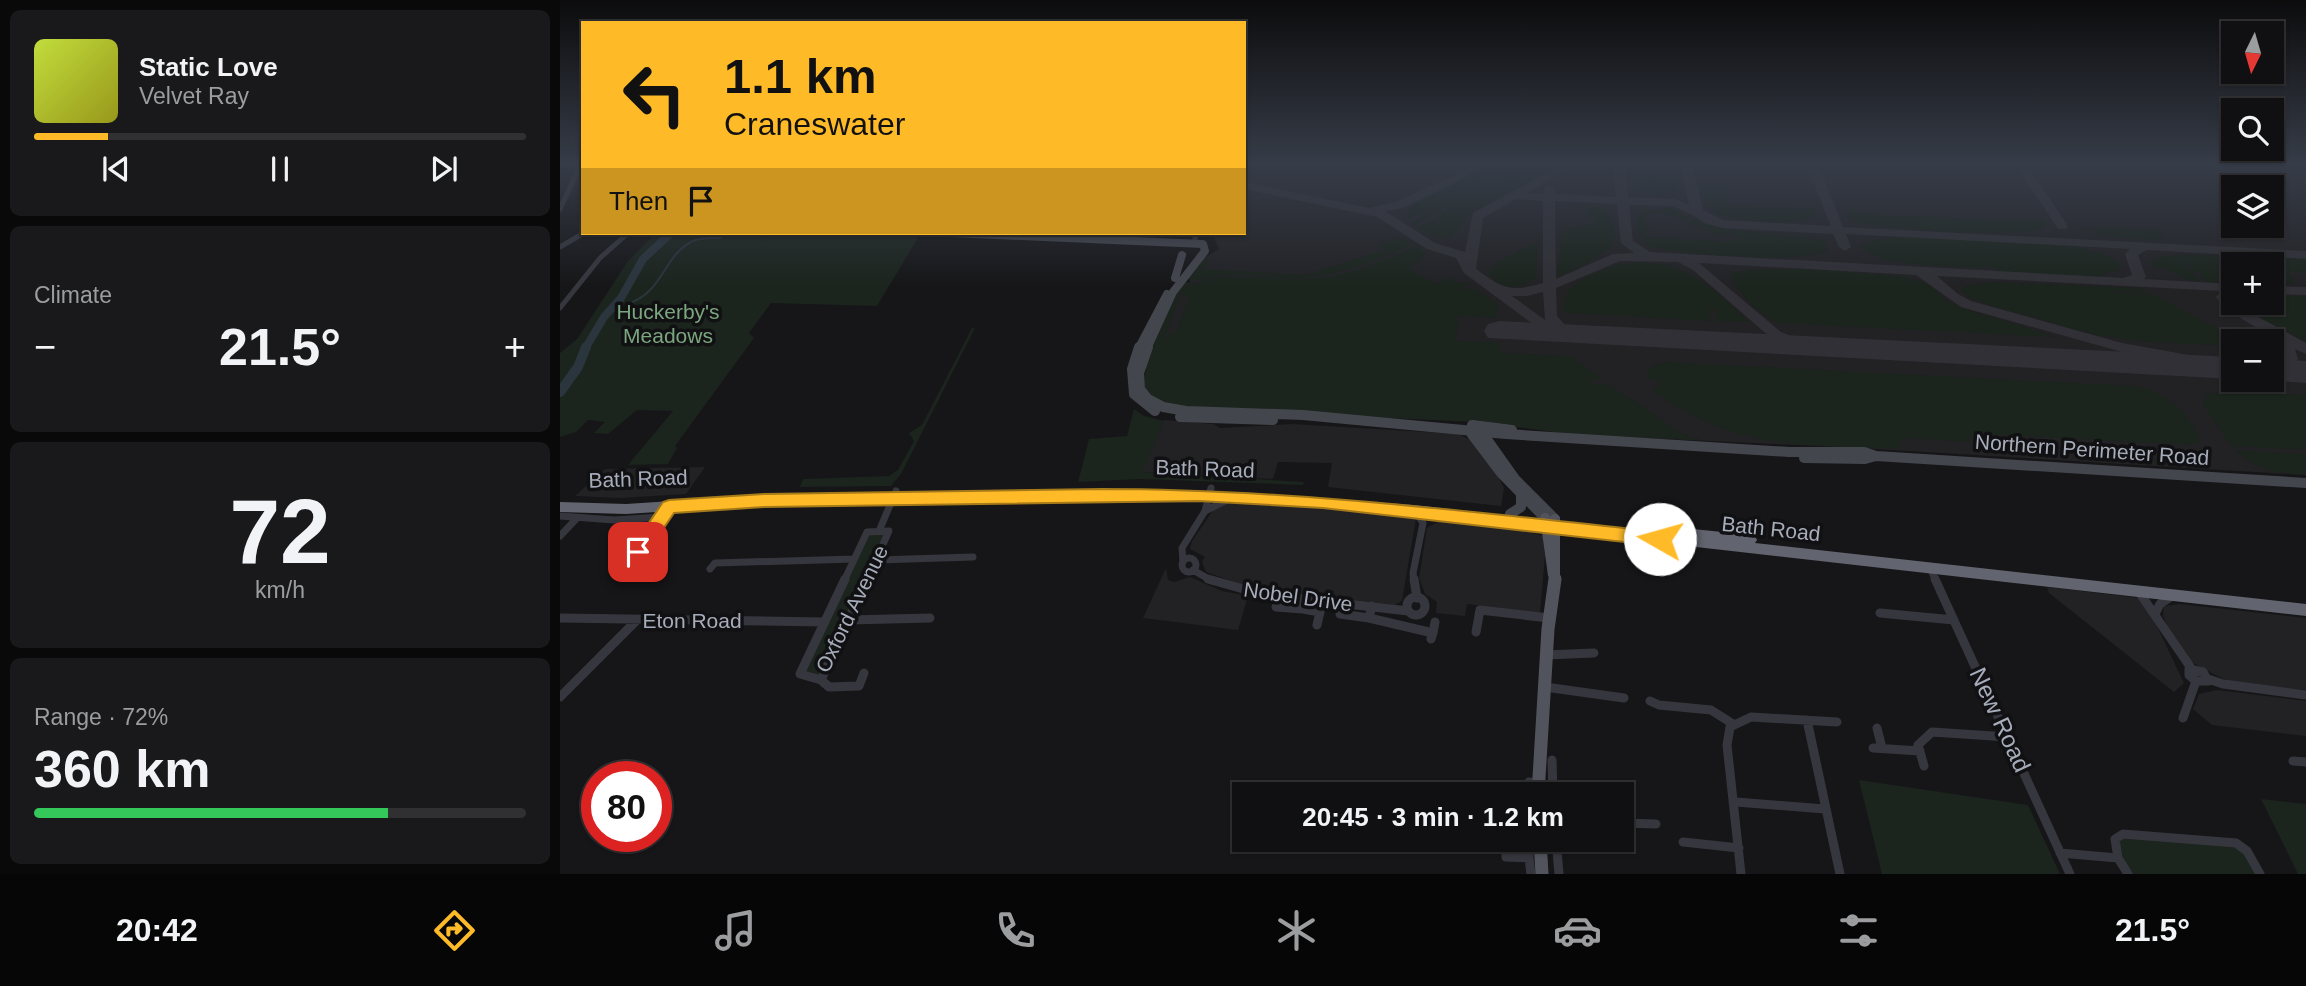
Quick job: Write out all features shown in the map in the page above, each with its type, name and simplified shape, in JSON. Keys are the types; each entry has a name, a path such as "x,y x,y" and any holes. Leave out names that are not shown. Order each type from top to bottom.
{"highway":[{"name":"Bath Road","path":"560,508 668,508 895,494 1343,497 1510,514 1576,529 2306,610"},
{"name":"Bath Road","path":"1209,495 1551,523 2306,602"},
{"name":"Bath Road","path":"560,501 668,508"}],"main road":[{"path":"1541,782 1548,764 1544,687 1553,575 1557,565 1557,543 1551,523"},
{"path":"1551,523 1549,566 1553,575"},
{"path":"1557,543 1576,529"}],"street":[{"path":"560,247 581,235"},
{"path":"560,308 600,258 626,236 617,235"},
{"path":"1022,235 1160,243 1194,238 1204,246 1205,251 1200,256 1181,254 1160,243"},
{"path":"1181,254 1194,238"},
{"name":"Northern Perimeter Road","path":"1181,254 1179,271 1134,361 1131,376 1135,394 1152,409 1179,417 1309,418 1790,452 1818,458 1865,459 1876,456 2306,482"},
{"name":"Northern Perimeter Road","path":"1200,256 1180,281 1144,359 1138,381 1143,393 1157,405 1176,410 1303,415 1309,418"},
{"path":"1468,428 1486,445 1551,523"},
{"path":"1486,429 1486,445 1501,473 1551,523"},
{"name":"Northern Perimeter Road","path":"1486,429 1506,434 1519,433"},
{"path":"1486,445 1506,434"},
{"name":"Oxford Avenue","path":"879,531 895,494"},
{"path":"1510,514 1521,507 1521,494"},
{"path":"1205,511 1209,495"},
{"path":"1205,511 1219,502 1237,497"},
{"path":"560,516 577,518 668,508"},
{"path":"638,552 668,508"},
{"path":"1415,510 1423,523 1413,573 1417,598"},
{"name":"Nobel Drive","path":"1205,511 1182,548 1183,562 1194,560 1196,565 1193,570 1229,587 1408,611"},
{"path":"1423,523 1440,513"},
{"path":"560,536 577,518"},
{"name":"Oxford Avenue","path":"889,531 821,681 800,674 854,559 867,532 889,531"},
{"path":"877,560 973,557"},
{"path":"710,569 715,563 854,559"},
{"name":"New Road","path":"1930,567 2070,874"},
{"path":"2137,590 2156,612 2177,656 2191,668 2203,672 2208,679 2223,684 2306,695"},
{"path":"2156,612 2160,604 2175,595"},
{"path":"1417,598 1424,602 1424,610 1417,615 1408,611 1407,604 1417,598"},
{"path":"1303,609 1306,599"},
{"path":"1276,607 1320,611 1317,625"},
{"path":"1369,618 1372,607"},
{"path":"1476,632 1480,610 1549,618"},
{"path":"1880,613 1914,619 1954,620"},
{"path":"1340,614 1369,618 1432,636 1435,622"},
{"name":"Eton Road","path":"560,618 824,622"},
{"path":"849,620 930,618"},
{"path":"560,697 636,621"},
{"path":"1546,655 1594,653"},
{"path":"2191,668 2188,673 2196,681 2205,683 2208,679"},
{"path":"821,681 829,687 858,689 864,673"},
{"path":"2183,718 2196,681"},
{"path":"1544,687 1624,698"},
{"path":"1650,701 1659,705 1712,709 1732,724"},
{"path":"1732,724 1751,717 1837,722"},
{"path":"1807,720 1840,874"},
{"path":"1732,724 1727,745 1736,802 1741,874"},
{"path":"1877,728 1877,748 1920,751"},
{"path":"1924,766 1918,745 1932,732 2008,737"},
{"path":"2293,761 2306,762"},
{"path":"1548,764 1551,782"},
{"path":"1736,802 1825,809"},
{"path":"1634,823 1656,824"},
{"path":"2128,874 2113,843 2123,834 2230,842 2247,851 2260,874"},
{"path":"1683,842 1739,848"},
{"path":"1506,852 1506,857 1542,865 1559,874"},
{"path":"2060,853 2118,858"},
{"path":"1531,874 1542,865"},
{"path":"1531,874 1542,865"}],"shaded area":[{"path":"1246,205 2221,205 2221,238 2284,238 2284,205 2306,205 2306,475 1842,447 1578,435 1152,374 1183,286 1190,283 1189,274 1200,261 1219,249 1213,235 1246,235"},
{"path":"1164,420 1213,424 1220,428 1293,424 1459,434 1472,441 1499,478 1504,488 1501,506 1328,487 1332,463 1278,462 1273,479 1141,472"},
{"path":"705,467 686,494 620,498 575,496 605,469"},
{"path":"1225,504 1338,508 1416,518 1402,601 1394,605 1249,587 1206,572 1202,562 1205,557 1190,549 1192,541 1214,509"},
{"path":"1441,520 1522,530 1543,536 1545,556 1540,613 1467,604 1465,616 1436,613 1437,602 1425,594 1419,578 1427,528"},
{"path":"1166,568 1168,580 1174,582 1190,577 1222,591 1248,596 1238,630 1143,618"},
{"path":"2047,587 2139,598 2147,605 2184,683 2174,692 2049,593"},
{"path":"2179,604 2306,618 2306,690 2229,682 2191,662 2180,653 2163,616 2164,606"},
{"path":"2217,690 2306,701 2306,736 2212,725 2193,709 2199,694"}],"green space":[{"path":"1415,205 1447,205 1415,226 1412,223 1438,207 1410,218 1407,215 1408,210"},
{"path":"1451,205 1486,205 1471,213 1450,239 1430,236 1418,227 1436,219"},
{"path":"1588,205 1602,210 1611,219 1615,231 1612,246 1589,263 1557,277 1562,233 1567,228 1596,224 1595,218 1587,218"},
{"path":"1731,205 1813,209 1816,216 1808,220 1780,223 1732,218 1711,210"},
{"path":"1669,208 1690,217 1685,221 1664,214 1649,215 1645,218 1646,225 1651,227 1643,232 1647,235 1645,237 1731,242 1738,238 1737,234 1719,235 1688,223 1694,219 1724,229 1814,238 1825,241 1828,251 1793,257 1738,257 1683,252 1646,245 1636,225 1641,212"},
{"path":"1845,210 1863,211 1866,214 2023,221 2021,218 2044,219 2045,227 2032,231 1982,233 1921,230 1856,221 1849,217"},
{"path":"2079,227 2158,230 2164,240 2116,238"},
{"name":"Huckerby's Meadows","path":"654,235 920,235 877,306 771,303 749,333 754,338 675,446 677,448 668,464 628,465 673,411 637,410 608,434 594,433 605,422 588,420 576,432 560,437 560,353 577,339 628,261"},
{"path":"1402,237 1413,244 1372,262 1314,277 1228,275 1187,279 1200,260 1211,254 1204,269 1304,275 1384,250 1379,244"},
{"path":"1881,238 1991,239 2060,245 2090,250 2111,258 2121,269 2095,277 1922,265 1882,258 1868,253 1860,245"},
{"path":"1539,240 1536,277 1511,287 1493,279 1488,272 1494,265"},
{"path":"1415,246 1426,253 1421,257 1423,259 1409,268 1436,284 1450,277 1460,284 1466,282 1471,285 1463,285 1463,289 1477,290 1498,305 1497,318 1458,316 1456,341 1500,342 1500,353 1570,356 1604,380 1590,380 1590,384 1610,385 1683,434 1702,440 1578,435 1477,422 1206,410 1164,404 1147,393 1143,384 1148,358 1181,283 1192,282 1181,293 1163,344 1170,333 1176,332 1190,297 1183,297 1185,290 1199,283 1236,277 1334,276"},
{"path":"2179,254 2200,281 2153,266 2151,261 2158,257"},
{"path":"2182,254 2221,256 2221,283 2208,282 2200,277 2200,272 2194,270"},
{"path":"2284,258 2306,259 2306,272 2287,271 2294,279 2292,284 2284,284"},
{"path":"1625,263 1664,265 1695,277 1750,322 1716,321 1716,310 1709,308 1711,321 1565,313 1567,294 1574,286 1605,269"},
{"path":"1753,269 1809,269 1900,276 1926,283 1944,299 1959,307 2056,337 1776,323 1755,308 1743,295 1731,273"},
{"path":"1994,282 2138,288 2151,293 2070,290 2155,295 2221,331 2221,345 2136,341 2089,333 1971,298 1961,290 1967,285"},
{"path":"2284,296 2306,296 2306,342 2255,315 2284,315"},
{"path":"972,328 975,328 901,474 891,486 800,487 803,479 889,476 898,470 914,441 909,433 922,425"},
{"path":"1667,362 2133,386 2155,392 2174,404 2189,420 2200,440 2193,445 1985,434 1985,438 1968,437 1970,442 1906,438 1900,442 1898,449 1772,441 1715,426 1656,393 1652,388 1659,388 1658,380 1648,379 1648,371 1656,364"},
{"path":"2221,391 2306,395 2306,450 2231,446 2203,405 2207,395"},
{"path":"1134,409 1144,416 1164,421 1142,472 1304,482 1303,485 1139,479 1078,482 1089,439 1127,436"},
{"path":"2235,450 2306,454 2306,475 2268,470"},
{"path":"884,534 819,676 805,671 867,535"},
{"path":"1859,780 2028,805 2060,874 1882,874"},
{"path":"2261,799 2306,804 2306,874 2298,874"},
{"path":"2124,837 2229,844 2245,852 2258,874 2132,874 2118,848 2119,841"}],"waterway":[{"path":"586,348 604,317 621,298 643,259 669,235"},
{"path":"627,304 649,291 683,247 696,240 721,238 722,235"},
{"path":"615,305 623,304"},
{"path":"560,392 578,367 586,348"}],"taxiway":[{"path":"1337,205 1381,214 1431,246 1461,255 1469,266"},
{"path":"1374,210 1399,205"},
{"path":"1497,205 1477,216 1469,270 1497,291"},
{"path":"1549,205 1550,286"},
{"path":"1623,205 1627,243 1647,256 2221,287"},
{"path":"1679,205 1697,212"},
{"path":"1695,205 1697,212"},
{"path":"1828,205 1838,230"},
{"path":"2048,205 2062,226"},
{"path":"1697,212 1708,220 1722,224 1838,230"},
{"path":"1838,230 2306,255"},
{"path":"1838,230 1845,247"},
{"path":"2124,282 2139,277 2131,254 2144,247"},
{"path":"1550,286 1618,257 1646,257"},
{"path":"1683,260 1698,267 1776,335 1804,346"},
{"path":"1919,271 1966,304 2122,347 2221,366"},
{"path":"1497,291 1527,292 1550,286"},
{"path":"1550,286 1550,317 1561,329 1577,335"},
{"path":"2284,290 2306,291"},
{"path":"1497,291 1547,328 1564,334"},
{"path":"2243,315 2306,349"},
{"path":"2284,343 2291,359 2284,366"}],"runway":[{"path":"1500,331 2221,367"},
{"path":"2284,371 2306,372"}],"route":[{"path":"638,552 669,507 764,500 1101,495 1199,495 1323,502 1660,539"}]}
